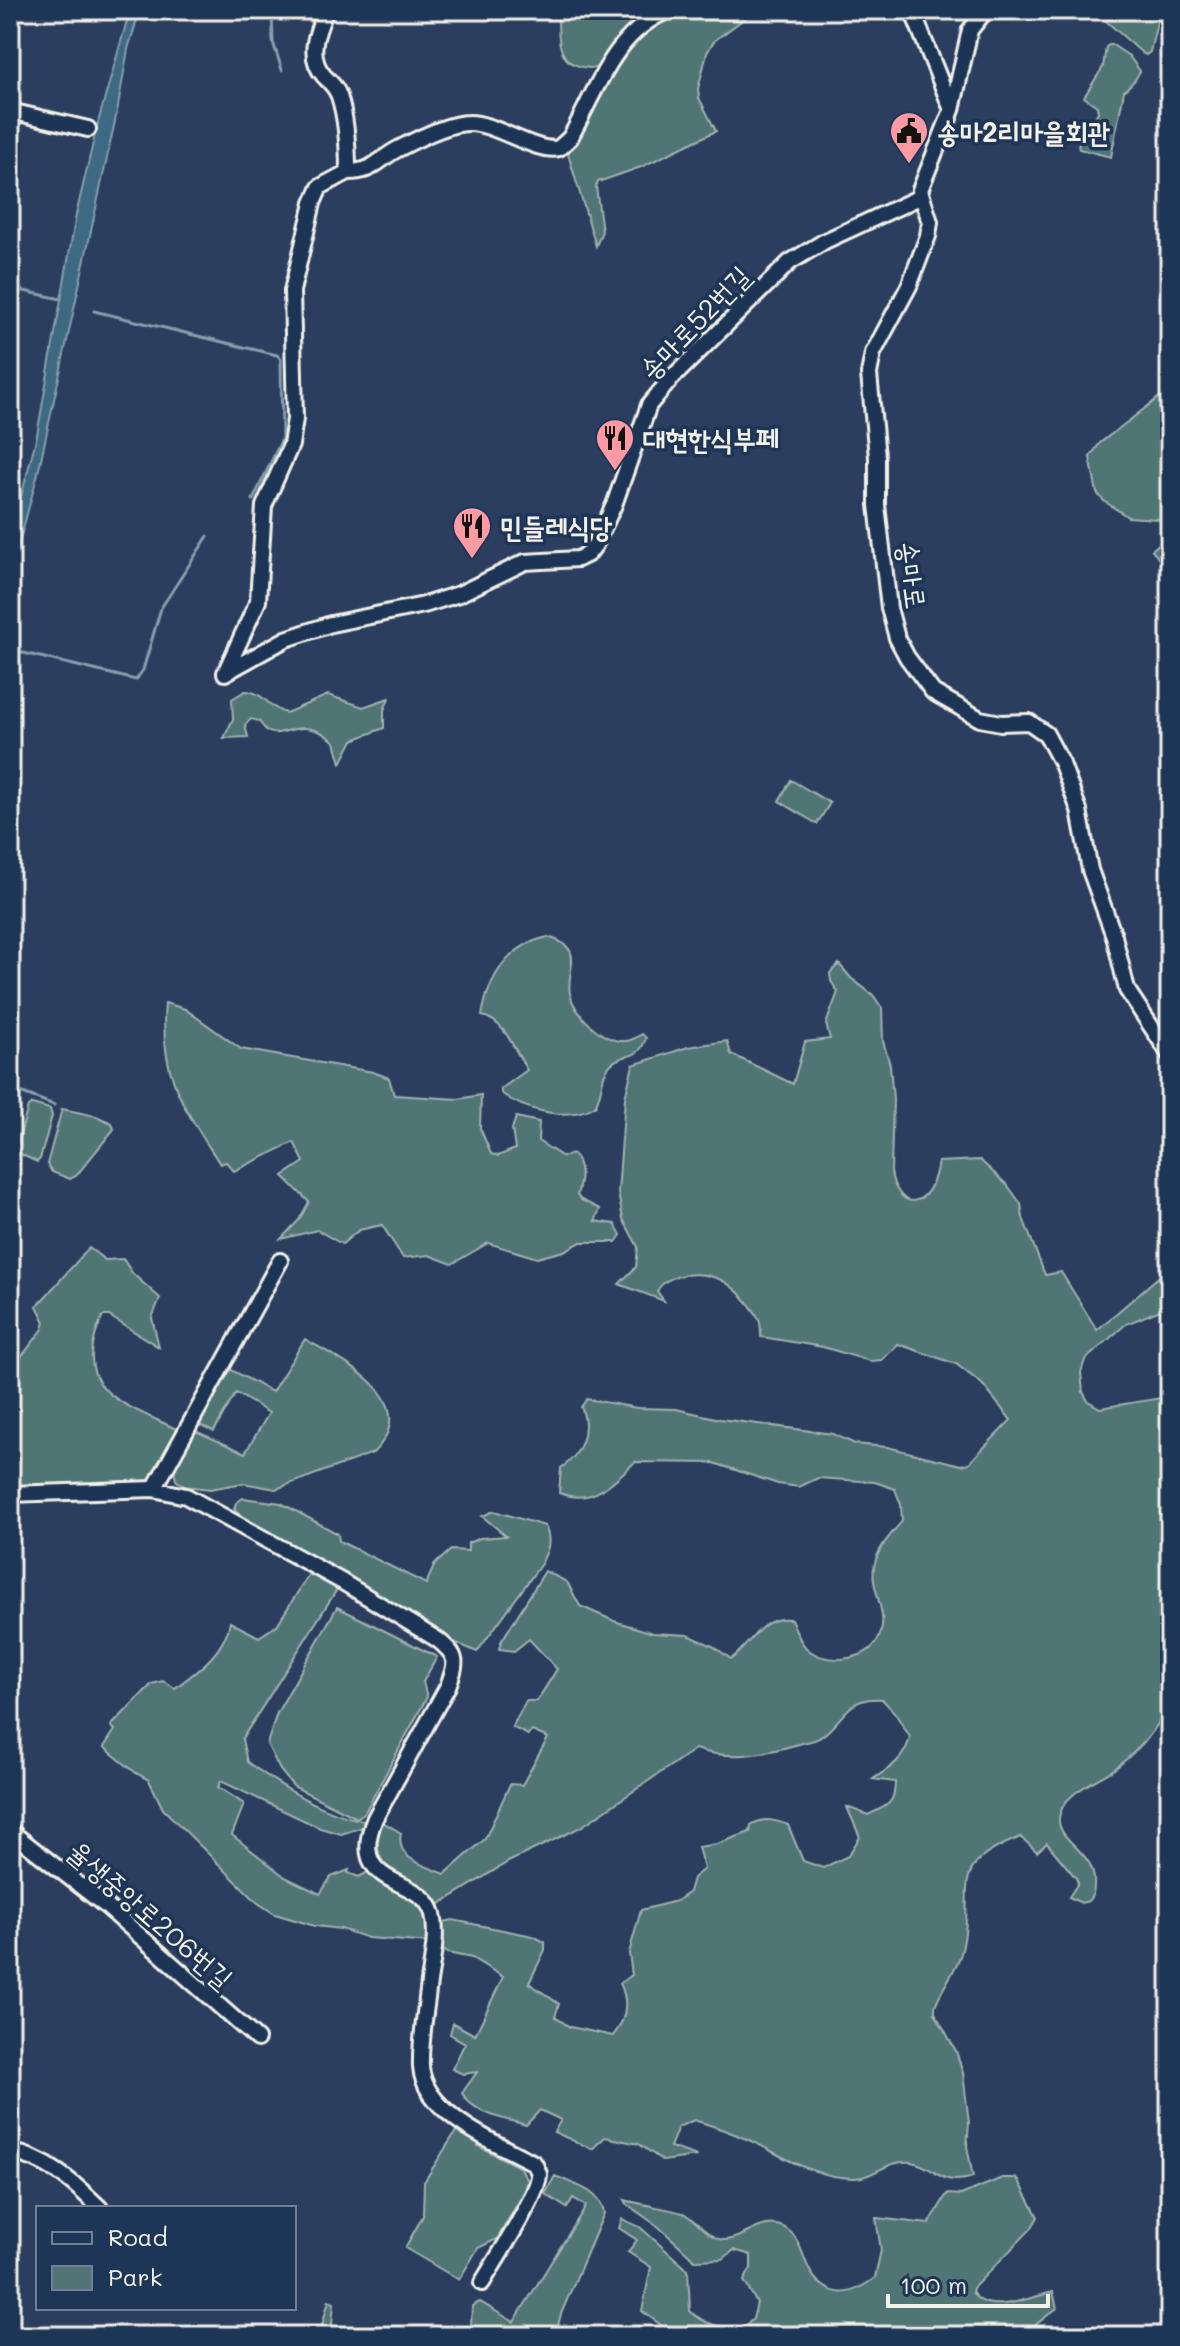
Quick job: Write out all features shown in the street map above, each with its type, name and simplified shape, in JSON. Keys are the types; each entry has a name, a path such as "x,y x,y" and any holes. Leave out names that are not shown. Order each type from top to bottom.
{"street":[{"path":"326,10 317,31 314,54 317,66 339,95 348,172 373,168 396,150 461,123 481,125 552,150 564,145 617,51 643,23 670,10"},
{"path":"912,10 952,110"},
{"name":"송마로","path":"986,10 970,30 952,110 922,184 920,197 929,216 928,236 905,295 873,353 869,374 877,457 877,505 889,608 897,638 917,673 944,700 980,719 1001,723 1029,722 1046,734 1079,810 1090,870 1114,936 1127,990 1170,1055"},
{"path":"10,111 88,129"},
{"name":"송마로52번길","path":"348,172 320,187 292,291 295,419 291,445 264,506 258,601 225,673 286,639 331,624 436,602 525,562 578,559 588,554 614,505 649,405 670,380 790,262 825,241 920,197"},
{"path":"154,1489 280,1261"},
{"path":"10,1494 154,1489 186,1496 313,1565 453,1652 456,1665 448,1686 367,1838 369,1854 378,1871 424,1900 433,1912 433,1953 421,2068 424,2081 437,2103 464,2124 534,2163 539,2173 526,2208 482,2283"},
{"name":"율생중앙로206번길","path":"10,1831 106,1906 257,2039"},
{"path":"10,2152 63,2174 98,2206"}],"green space":[{"path":"558,10 756,10 714,41 707,53 698,89 699,98 716,131 641,167 598,182 596,187 602,231 596,246 568,154 608,68 579,66 564,56 559,37"},
{"path":"1112,10 1160,10 1150,52 1146,55 1142,53 1106,21"},
{"path":"1111,44 1129,56 1140,71 1124,91 1111,157 1079,149 1078,145 1098,112 1097,106 1084,97 1103,67 1106,47"},
{"path":"1170,389 1170,574 1152,550 1169,535 1167,527 1158,519 1128,517 1104,501 1097,493 1090,457 1100,443"},
{"path":"245,691 257,694 286,713 328,695 363,707 389,698 384,710 384,728 353,740 341,763 335,742 313,729 273,733 259,721 251,719 245,725 248,737 224,738 233,719 232,699"},
{"path":"791,780 830,803 817,824 779,801"},
{"path":"548,937 568,947 572,961 570,994 583,1018 599,1032 616,1040 625,1041 642,1034 646,1038 639,1051 616,1060 607,1068 595,1106 573,1113 534,1109 501,1093 501,1089 527,1070 504,1031 482,1016 489,989 502,965 522,947"},
{"path":"839,964 873,995 882,1008 883,1041 890,1065 893,1099 891,1172 900,1194 909,1201 925,1195 933,1182 938,1162 980,1160 1008,1186 1021,1204 1023,1218 1045,1275 1061,1272 1097,1330 1170,1267 1170,1306 1126,1324 1085,1360 1081,1372 1083,1392 1088,1401 1100,1408 1161,1398 1170,1414 1171,1655 1163,1712 1156,1728 1130,1756 1074,1794 1062,1809 1060,1827 1084,1855 1093,1873 1093,1892 1088,1901 1081,1903 1069,1897 1078,1883 1076,1878 1047,1843 1037,1852 1021,1837 981,1858 972,1869 968,1881 962,1950 935,2006 935,2013 956,2051 963,2073 969,2123 967,2146 973,2177 961,2180 945,2178 911,2162 895,2163 867,2176 853,2178 821,2173 744,2138 694,2120 678,2127 670,2147 697,2156 663,2161 639,2144 605,2137 592,2149 554,2132 561,2120 540,2110 526,2125 482,2111 462,2093 477,2072 463,2074 452,2069 465,2043 450,2034 453,2023 475,2035 503,1977 472,1958 447,1953 439,1946 443,1922 453,1920 533,1936 545,1942 545,1950 529,1983 559,2004 555,2017 570,2027 613,2036 624,2017 625,1997 620,1983 632,1975 629,1953 641,1910 676,1901 689,1892 693,1878 704,1869 698,1847 750,1832 751,1825 770,1820 788,1825 803,1861 823,1868 848,1856 860,1837 847,1807 868,1815 888,1804 895,1782 873,1779 901,1757 910,1737 882,1699 870,1699 854,1705 822,1736 811,1741 747,1755 721,1755 695,1749 581,1827 508,1862 440,1904 392,1873 378,1851 381,1821 401,1833 403,1850 413,1860 445,1874 485,1839 510,1784 522,1785 548,1738 532,1731 528,1735 512,1727 526,1701 537,1701 557,1669 529,1639 514,1651 499,1649 545,1571 567,1582 580,1606 653,1633 688,1635 713,1646 731,1659 764,1626 780,1619 791,1619 807,1648 826,1658 846,1658 864,1653 877,1641 882,1621 873,1572 886,1540 902,1521 901,1505 895,1489 875,1482 818,1478 799,1487 778,1484 714,1463 635,1462 610,1484 592,1494 582,1497 559,1493 561,1468 574,1456 582,1441 585,1424 581,1407 587,1399 637,1408 676,1409 720,1419 833,1434 855,1444 887,1447 961,1465 969,1463 1011,1420 982,1384 956,1364 898,1344 882,1360 870,1361 823,1347 761,1337 760,1321 752,1307 737,1291 719,1279 694,1274 676,1277 657,1291 664,1301 619,1284 636,1267 638,1247 623,1219 618,1193 625,1098 633,1065 688,1047 727,1041 731,1054 793,1084 805,1042 830,1039 826,1024 838,992 830,973"},
{"path":"165,1003 185,1009 241,1049 373,1072 389,1078 394,1095 458,1099 481,1095 480,1128 491,1154 498,1156 515,1149 512,1129 516,1117 539,1122 538,1141 563,1157 573,1154 579,1164 581,1174 577,1195 600,1209 595,1221 615,1224 621,1235 616,1242 581,1242 564,1251 537,1258 488,1243 452,1264 429,1255 403,1258 382,1225 359,1230 342,1244 317,1230 281,1239 299,1220 309,1202 283,1176 304,1162 294,1142 234,1171 226,1162 220,1164 176,1089 166,1050"},
{"path":"32,1104 50,1109 52,1116 37,1162 16,1149 28,1107"},
{"path":"62,1109 96,1116 112,1123 114,1129 76,1176 70,1179 52,1172 47,1164"},
{"path":"89,1248 105,1260 123,1259 133,1274 160,1298 152,1318 159,1347 109,1316 103,1316 94,1341 92,1362 97,1378 121,1402 178,1430 158,1476 148,1485 10,1487 10,1371 43,1329 45,1322 37,1306"},
{"path":"305,1339 358,1371 385,1400 390,1416 387,1434 373,1453 276,1489 243,1483 210,1489 184,1486 176,1480 174,1470 191,1429 245,1453 269,1413 236,1393 214,1431 195,1423 228,1368 272,1392"},
{"path":"243,1498 281,1503 338,1534 339,1541 426,1584 435,1564 451,1550 468,1551 468,1543 480,1538 506,1536 482,1516 494,1511 545,1526 548,1545 541,1564 477,1652 452,1641 241,1516 234,1509"},
{"path":"311,1571 339,1586 242,1739 247,1762 288,1790 333,1812 364,1821 363,1827 341,1834 320,1828 221,1781 218,1787 244,1804 232,1835 285,1877 320,1894 331,1877 349,1870 348,1873 359,1877 370,1871 415,1898 430,1912 429,1943 368,1938 275,1914 258,1903 163,1809 149,1780 104,1747 115,1730 111,1726 152,1684 163,1681 175,1688 209,1660 222,1643 230,1622 259,1637 277,1625"},
{"path":"337,1607 437,1657 423,1682 427,1697 365,1812 357,1818 293,1786 280,1770 267,1744 277,1713"},
{"path":"458,2128 480,2140 478,2146 521,2168 528,2181 497,2239 478,2248 459,2280 405,2248 423,2216 424,2182"},
{"path":"555,2176 592,2194 602,2205 604,2213 561,2314 555,2336 466,2336 471,2325 472,2306 480,2302 514,2322 586,2206 573,2198 567,2208 545,2194"},
{"path":"1002,2178 1019,2181 1038,2217 1031,2229 972,2292 979,2299 998,2304 1053,2292 1057,2308 1021,2336 662,2336 661,2325 642,2311 651,2267 628,2252 637,2240 619,2228 622,2219 640,2227 688,2270 690,2311 714,2325 742,2329 753,2319 757,2303 744,2281 751,2268 751,2255 734,2250 723,2259 695,2260 625,2200 685,2214 720,2239 733,2239 762,2226 785,2228 797,2241 817,2281 832,2291 845,2292 875,2278 881,2250 876,2218 929,2224 947,2194 961,2195"},
{"path":"329,2300 334,2303 332,2324 335,2336 319,2336"}],"water":[{"path":"130,10 140,10 128,49 38,473 10,577 10,540 37,435 76,215"}],"waterway":[{"path":"272,10 273,42 282,70"},
{"path":"10,288 61,299"},
{"path":"94,311 277,355 281,359 282,439 253,500"},
{"path":"11,650 136,680 143,670 161,608 208,536"},
{"path":"10,1088 54,1105"}],"place":[{"name":"송마2리마을회관","path":"909,165"},
{"name":"대현한식부페","path":"615,472"},
{"name":"민들레식당","path":"472,560"}]}
